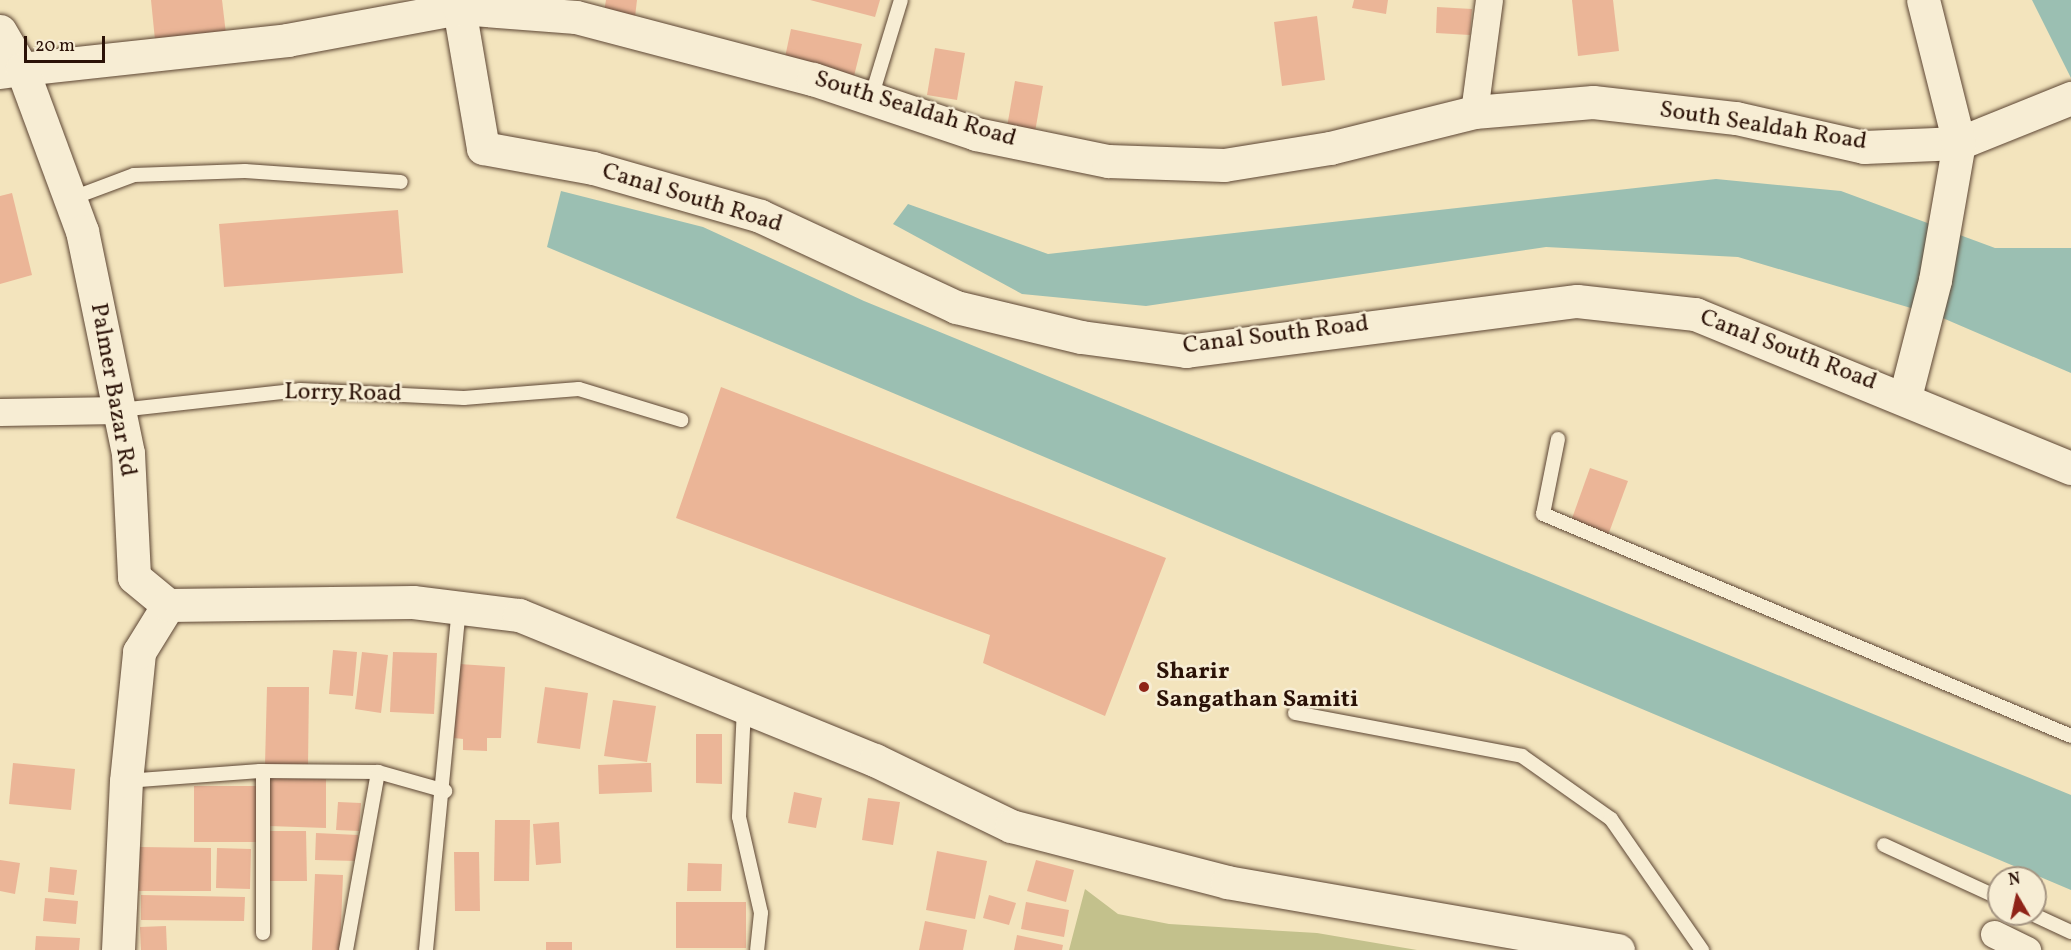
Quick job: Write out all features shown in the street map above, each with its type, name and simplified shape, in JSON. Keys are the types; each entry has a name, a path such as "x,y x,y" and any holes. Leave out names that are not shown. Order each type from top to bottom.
{"street":[{"path":"1474,112 1489,0"},
{"path":"1923,0 1973,139 2071,98"},
{"name":"South Sealdah Road","path":"11,70 287,40 442,7 576,17 645,31 871,98 976,134 1108,161 1224,165 1330,148 1474,112 1593,102 1736,118 1864,147 1973,139"},
{"name":"Canal South Road","path":"442,7 483,148 593,168 760,216 956,307 1081,337 1186,351 1577,301 1695,314 1905,397 2071,468"},
{"name":"Palmer Bazar Rd","path":"0,31 11,70 70,199 82,231 128,453 134,577 168,605"},
{"name":"Canal South Road","path":"1905,397 1973,139"},
{"name":"Lorry Road","path":"0,412 119,410"},
{"path":"118,950 126,781 139,652 168,605 413,602 519,615 875,760 1011,826 1227,882 1618,950"},
{"path":"1994,934 2027,950"}],"lane":[{"path":"871,98 902,0"},
{"path":"70,199 134,175 244,171 401,182"},
{"name":"Lorry Road","path":"119,410 300,390 464,398 579,389 681,420"},
{"path":"1558,439 1543,514 2071,736"},
{"path":"426,950 445,791 459,608"},
{"path":"744,708 740,817 761,913 757,950"},
{"path":"1295,713 1522,756 1611,819 1702,950"},
{"path":"126,781 263,771 378,772 445,791"},
{"path":"263,771 263,933"},
{"path":"346,950 378,772"},
{"path":"1884,845 1987,892"},
{"path":"2047,921 2071,932"}],"shaded area":[{"path":"1085,889 1118,914 1169,924 1317,933 1417,950 1069,950"}],"water":[{"path":"2032,0 2071,0 2071,78"},
{"path":"1716,179 1841,191 1995,248 2071,248 2071,373 1938,316 1738,257 1546,247 1146,306 1022,294 893,224 908,204 1048,254"},
{"path":"561,191 703,227 864,301 2071,795 2071,890 2047,880 2047,866 2014,866 547,247"}],"building":[{"path":"151,0 222,0 226,34 155,40"},
{"path":"606,0 637,0 635,17 604,12"},
{"path":"810,0 880,0 875,17"},
{"path":"1354,0 1388,0 1386,14 1352,8"},
{"path":"1572,0 1613,0 1619,51 1578,56"},
{"path":"1437,7 1472,9 1470,35 1436,33"},
{"path":"1317,16 1325,80 1282,86 1274,22"},
{"path":"791,29 862,44 854,76 784,62"},
{"path":"935,48 965,53 957,100 927,95"},
{"path":"1015,81 1043,86 1035,132 1007,127"},
{"path":"12,193 32,275 0,284 0,196"},
{"path":"398,210 403,273 224,287 219,224"},
{"path":"721,387 1166,558 1105,716 983,663 990,635 676,518"},
{"path":"1590,468 1628,481 1607,538 1570,524"},
{"path":"333,650 357,652 353,696 329,694"},
{"path":"362,652 388,655 381,713 355,709"},
{"path":"393,652 437,653 434,714 390,712"},
{"path":"459,664 505,667 501,738 487,738 487,751 463,750 463,739 454,738"},
{"path":"267,687 309,687 308,766 265,765"},
{"path":"545,687 588,693 580,749 537,743"},
{"path":"613,700 656,706 647,762 604,756"},
{"path":"696,734 722,734 722,784 696,783"},
{"path":"13,763 75,769 71,810 9,804"},
{"path":"651,763 652,792 599,794 598,765"},
{"path":"270,778 326,779 326,828 269,826"},
{"path":"194,786 258,786 257,842 194,842"},
{"path":"794,792 822,798 816,828 788,823"},
{"path":"868,798 900,802 893,845 862,840"},
{"path":"338,802 361,803 359,831 336,830"},
{"path":"495,820 530,820 529,881 494,881"},
{"path":"559,822 561,863 536,865 533,824"},
{"path":"268,831 306,831 307,881 268,881"},
{"path":"316,833 358,835 357,861 315,860"},
{"path":"140,847 211,848 211,891 139,891"},
{"path":"217,848 251,849 250,889 216,888"},
{"path":"937,851 987,861 975,919 926,910"},
{"path":"454,852 479,852 480,911 455,911"},
{"path":"0,860 20,863 15,894 0,891"},
{"path":"1036,860 1074,870 1066,902 1027,891"},
{"path":"688,863 722,864 721,891 687,891"},
{"path":"50,867 77,870 74,895 48,892"},
{"path":"315,874 343,875 340,950 312,950"},
{"path":"141,895 245,897 244,921 141,920"},
{"path":"989,895 1016,903 1009,925 983,918"},
{"path":"45,898 78,901 76,924 43,921"},
{"path":"676,902 746,902 746,948 676,948"},
{"path":"1026,902 1069,910 1064,937 1021,929"},
{"path":"925,921 967,930 963,950 919,950"},
{"path":"166,926 167,950 141,950 140,927"},
{"path":"1017,935 1063,945 1062,950 1014,950"},
{"path":"36,936 80,938 79,950 35,950"},
{"path":"546,942 572,942 572,950 546,950"}],"place":[{"name":"Sharir Sangathan Samiti","path":"1144,687"}]}
